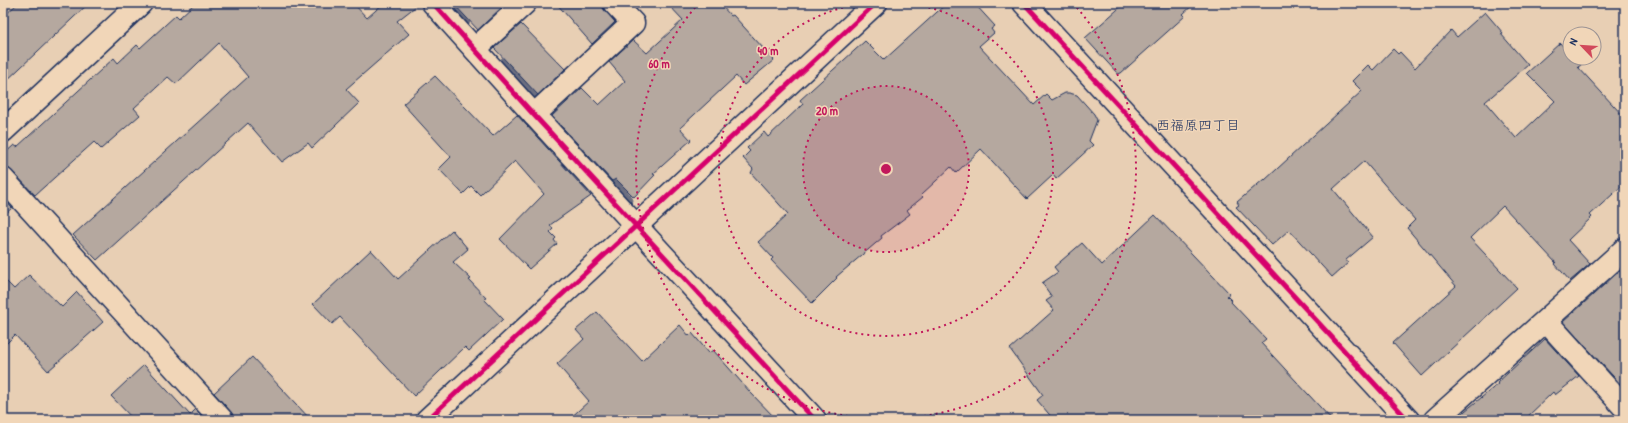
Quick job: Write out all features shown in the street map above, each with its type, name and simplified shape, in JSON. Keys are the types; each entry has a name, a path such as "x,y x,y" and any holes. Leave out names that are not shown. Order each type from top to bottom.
{"street":[{"path":"3,131 141,3"},
{"path":"433,3 815,420"},
{"path":"475,49 525,3"},
{"path":"534,115 633,23 614,3"},
{"path":"426,420 876,3"},
{"path":"1024,3 1408,420"},
{"path":"3,179 222,420"},
{"path":"1435,420 1625,250"},
{"path":"1546,320 1625,408"}],"building":[{"path":"18,3 89,3 3,84 3,17"},
{"path":"195,3 353,3 367,18 384,3 420,3 397,21 409,34 346,89 359,103 312,148 308,143 282,162 248,123 97,260 73,235 248,77 219,43 176,84 168,77 134,108 140,115 101,149 94,142 35,195 12,171 7,167 3,167 3,155 14,145 17,147 114,58 118,63 137,45 140,48 176,15 179,18"},
{"path":"453,3 501,3 503,6 478,30"},
{"path":"556,3 599,3 615,22 592,44"},
{"path":"667,3 719,3 731,16 733,15 774,60 744,85 736,76 680,128 691,140 653,174 655,175 634,197 616,179 612,181 552,116 582,88 599,105 625,81 609,62 633,40 647,53 683,20"},
{"path":"947,3 974,3 995,26 991,29 994,33 979,46 1034,105 1046,94 1052,100 1065,93 1077,95 1094,114 1097,120 1089,141 1093,145 1056,179 1053,175 1027,199 981,149 956,173 951,167 921,195 923,197 907,210 910,214 881,236 882,238 836,277 837,278 812,303 771,260 773,258 758,242 788,214 751,173 753,169 743,158 750,151 747,148 764,132 768,137 803,104 800,100 865,41 884,60"},
{"path":"1125,3 1195,3 1183,14 1185,16 1121,73 1118,74 1085,38"},
{"path":"1485,12 1503,33 1501,34 1528,65 1485,102 1516,138 1555,101 1527,73 1560,43 1562,45 1562,66 1580,66 1578,67 1625,118 1625,183 1590,215 1592,217 1568,240 1590,264 1570,281 1555,264 1556,263 1503,206 1470,238 1517,288 1422,376 1393,343 1456,286 1407,228 1415,220 1364,161 1333,189 1373,237 1346,260 1348,263 1332,277 1289,230 1272,245 1236,207 1239,205 1237,202 1264,179 1265,180 1362,91 1352,81 1368,65 1373,70 1393,49 1398,54 1400,52 1415,68 1451,30 1457,37"},
{"path":"521,24 565,69 538,95 494,48"},
{"path":"435,76 493,136 517,115 591,196 550,225 553,229 550,232 556,238 554,240 557,244 529,269 500,239 544,194 515,161 480,195 471,186 463,194 439,169 451,157 403,104"},
{"path":"3,198 12,208 3,216"},
{"path":"1155,215 1230,294 1227,296 1232,301 1231,302 1266,339 1261,343 1332,420 1054,420 1037,400 1043,395 1010,349 1054,310 1046,301 1052,297 1042,283 1058,272 1054,267 1082,243 1102,265"},
{"path":"452,230 468,249 453,262 471,279 469,280 486,298 484,299 503,319 469,351 465,347 414,396 340,317 332,324 313,304 371,250 398,279"},
{"path":"1625,266 1625,389 1563,322"},
{"path":"29,275 62,307 77,292 103,322 48,371 15,335 3,347 3,278 14,289"},
{"path":"597,312 642,361 680,325 689,336 692,333 709,353 713,350 777,420 568,420 589,401 557,364 584,339 576,330"},
{"path":"1545,339 1579,376 1555,395 1553,392 1524,420 1454,420 1498,384 1497,383"},
{"path":"252,357 311,420 234,420 231,412 214,393"},
{"path":"144,365 190,415 196,409 205,420 134,420 111,396"}],"waterway":[{"path":"449,3 466,22"},
{"path":"503,62 534,96"},
{"path":"607,174 628,198 629,205"}],"cycle path":[{"path":"433,3 815,420"},
{"path":"427,420 876,3"},
{"path":"1024,3 1408,420"}],"district":[{"name":"西福原四丁目","path":"1198,124"}]}
